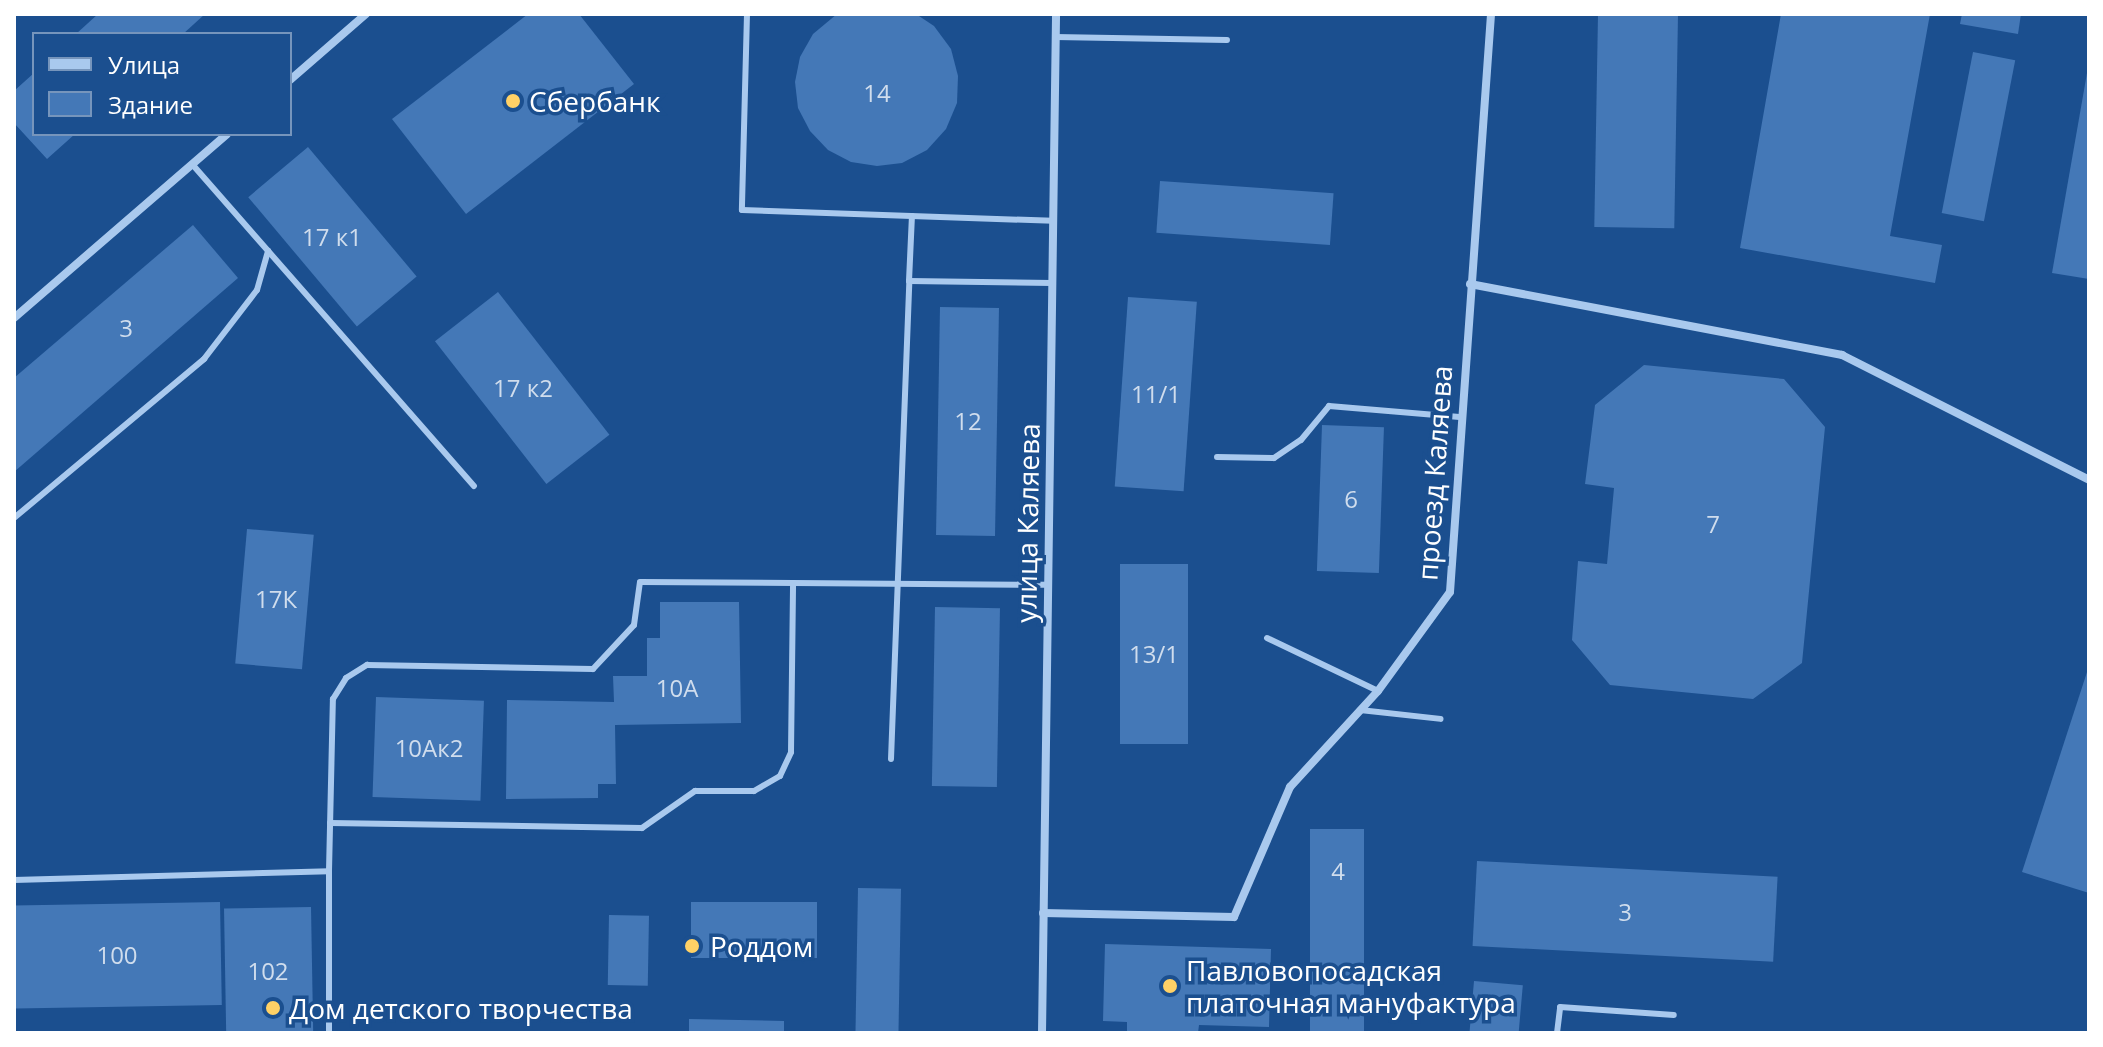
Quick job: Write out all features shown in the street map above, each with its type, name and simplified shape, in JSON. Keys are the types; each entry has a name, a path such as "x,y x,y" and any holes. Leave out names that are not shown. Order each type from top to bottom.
{"street":[{"path":"292,78 366,14"},
{"name":"улица Каляева","path":"1042,1033 1056,14"},
{"name":"проезд Каляева","path":"1043,913 1234,917 1290,787 1378,691 1450,592 1460,417 1491,14"},
{"path":"14,318 225,136"},
{"path":"1470,284 1842,355 2089,480"}],"lane":[{"path":"747,14 742,210 1053,221"},
{"path":"1055,37 1227,40"},
{"path":"192,164 474,486"},
{"path":"891,759 912,216"},
{"path":"14,518 204,359 257,290 268,251"},
{"path":"909,281 1052,283"},
{"path":"1217,457 1274,458 1301,440 1329,406 1460,417"},
{"path":"329,1033 333,699 346,678 367,665 593,669 634,625 640,582 1048,585"},
{"path":"330,823 642,828 695,791 754,791 780,776 791,752 793,583"},
{"path":"1267,638 1378,691"},
{"path":"1360,710 1441,719"},
{"path":"14,880 329,871"},
{"path":"1557,1033 1560,1007 1674,1015"}],"building":[{"path":"98,14 205,14 185,32 78,32"},
{"name":"Сбербанк","path":"528,14 579,14 634,84 466,214 392,119"},
{"path":"837,14 916,14 934,26 951,49 958,76 957,103 946,129 927,150 902,163 877,166 851,162 828,150 810,131 798,108 795,82 800,57 813,34"},
{"path":"1598,14 1678,15 1674,228 1594,227"},
{"path":"1781,14 1930,14 1890,236 1942,245 1935,283 1740,248"},
{"path":"1962,14 2021,14 2018,34 1960,24"},
{"path":"1973,52 2015,60 1984,221 1942,213"},
{"path":"2089,73 2089,279 2052,273"},
{"path":"32,75 32,136 73,136 47,159 14,123 14,91"},
{"path":"308,147 417,276 357,327 248,197"},
{"path":"1160,181 1334,193 1330,245 1156,233"},
{"path":"193,225 238,278 14,472 14,378"},
{"path":"498,292 609,435 546,484 435,341"},
{"path":"1128,297 1197,302 1184,491 1115,487"},
{"path":"940,307 999,308 995,536 936,535"},
{"path":"1644,365 1784,379 1825,427 1802,663 1753,699 1610,685 1572,640 1578,561 1607,564 1614,488 1585,484 1595,405"},
{"path":"1322,425 1384,427 1379,573 1317,571"},
{"path":"247,529 314,535 302,669 235,663"},
{"path":"1120,564 1188,564 1188,744 1120,744"},
{"path":"660,602 739,602 741,723 615,725 616,784 598,784 598,798 506,799 507,700 614,702 613,676 647,676 647,638 660,638"},
{"path":"935,607 1000,608 997,787 932,786"},
{"path":"2089,669 2089,893 2022,872"},
{"path":"376,697 484,701 480,801 373,797"},
{"path":"1310,829 1364,829 1364,1033 1310,1033"},
{"path":"1477,861 1778,877 1773,962 1473,946"},
{"path":"858,888 901,889 898,1033 855,1033"},
{"path":"220,902 222,1005 16,1009 14,906"},
{"path":"691,902 817,902 817,958 691,958"},
{"path":"311,907 313,1033 226,1033 224,909"},
{"path":"609,915 649,916 648,986 608,985"},
{"path":"1105,944 1271,949 1269,1027 1199,1025 1198,1033 1127,1033 1127,1022 1103,1021"},
{"path":"1474,981 1523,985 1519,1033 1469,1033"},
{"path":"689,1019 784,1021 784,1033 689,1033"}],"place":[{"name":"Сбербанк","path":"513,101"},
{"name":"Роддом","path":"692,946"},
{"name":"Павловопосадская платочная мануфактура","path":"1170,986"},
{"name":"Дом детского творчества","path":"273,1008"}]}
